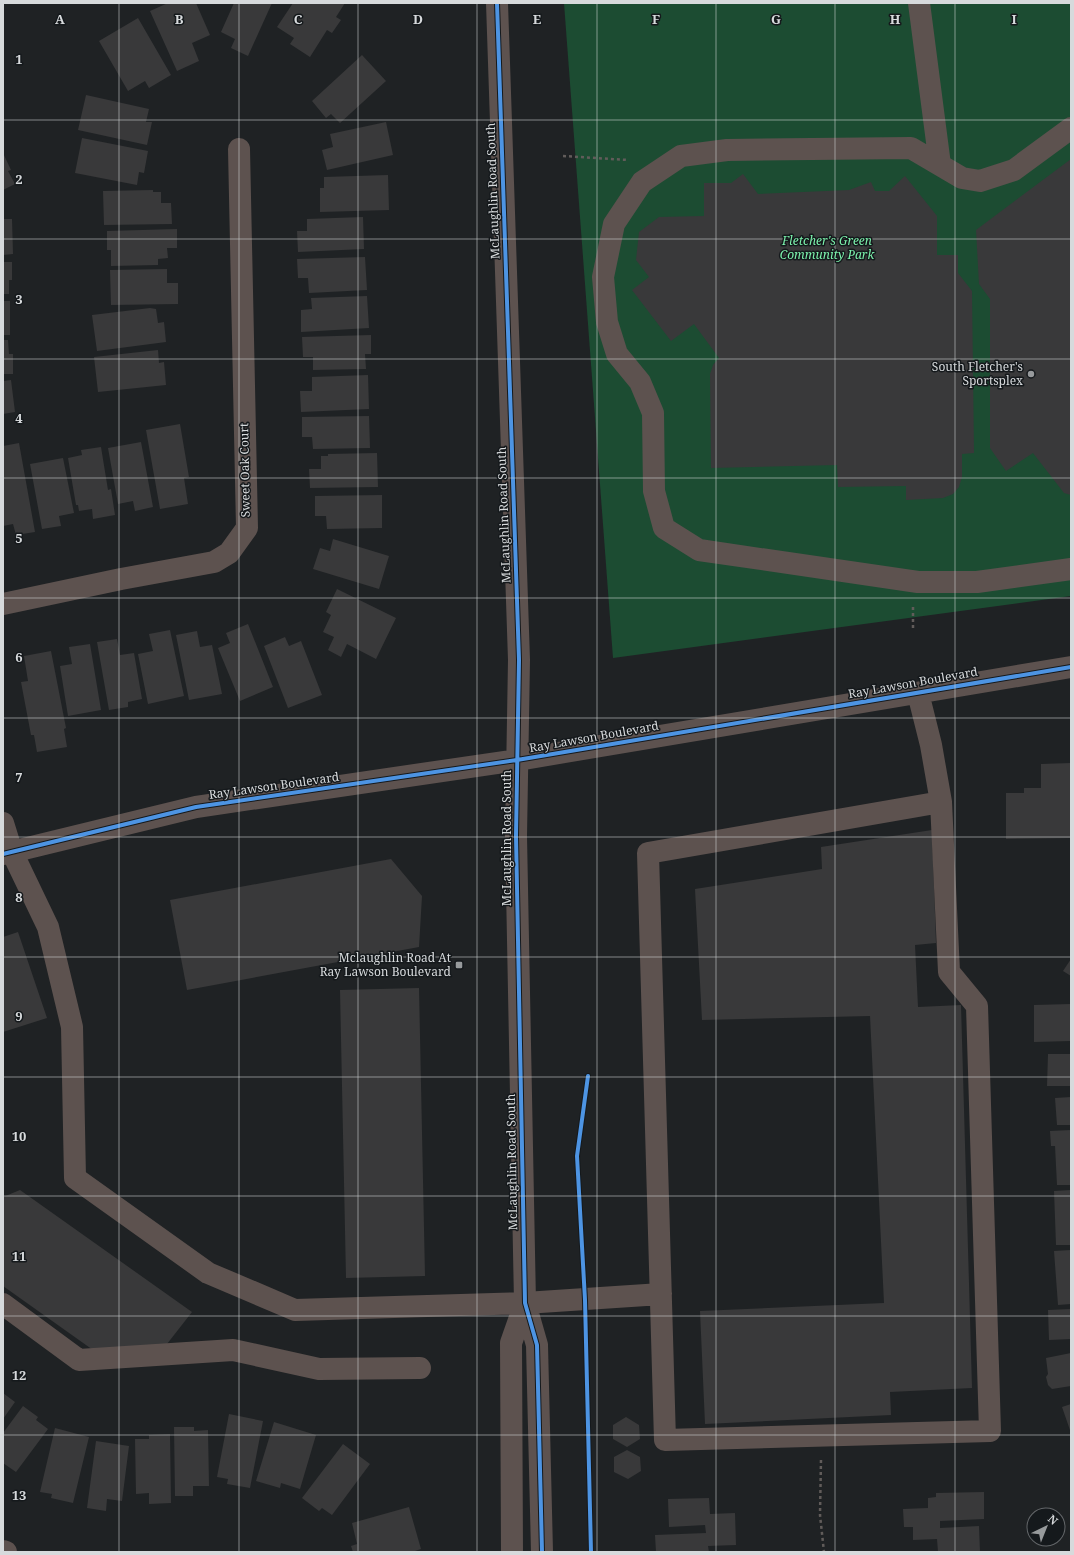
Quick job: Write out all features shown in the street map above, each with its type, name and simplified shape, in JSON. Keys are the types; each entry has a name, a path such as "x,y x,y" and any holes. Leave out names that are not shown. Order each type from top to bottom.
{"street":[{"name":"McLaughlin Road South","path":"497,3 519,660 516,836 525,1303 537,1345 542,1552"},
{"path":"919,3 940,165"},
{"path":"1071,128 1014,170 980,181 962,178 911,148 727,150 681,156 642,182 614,224 603,277 607,322 617,354 640,382 653,413 654,491 664,528 699,550 918,582 977,582 1071,569"},
{"name":"Sweet Oak Court","path":"3,604 121,579 214,562 229,553 246,528 239,149"},
{"name":"Ray Lawson Boulevard","path":"8,853 196,807 517,760 1071,667"},
{"path":"918,693 930,745 940,802 949,972 977,1006 990,1431 665,1440 648,853 940,802"},
{"path":"3,823 8,853 48,927 72,1027 75,1178 208,1273 295,1310 525,1303 661,1294"},
{"name":"McLaughlin Road South","path":"512,1552 511,1343 525,1303"},
{"path":"3,1304 79,1360 233,1350 319,1369 420,1368"}],"path":[{"path":"563,156 627,160 642,182"},
{"path":"822,1436 820,1515 824,1552"}],"green space":[{"name":"Fletcher's Green Community Park","path":"564,3 1071,3 1071,596 613,658"}],"building":[{"path":"168,3 196,3 210,35 192,43 199,61 177,71 150,11"},
{"path":"234,3 272,3 248,56 231,48 235,39 221,32"},
{"path":"293,3 345,3 336,17 341,20 332,33 327,30 310,57 290,44 294,38 277,27"},
{"path":"138,18 171,75 149,88 145,81 128,91 99,41"},
{"path":"362,55 386,81 340,123 331,114 326,118 312,101"},
{"path":"86,95 149,109 146,122 152,122 147,145 78,130"},
{"path":"386,122 393,155 327,170 322,150 333,147 330,134"},
{"path":"82,138 148,151 144,173 139,172 137,185 75,173"},
{"path":"3,153 11,170 8,171 15,184 3,190"},
{"name":"South Fletcher's Sportsplex","path":"1071,159 1071,495 1064,493 1033,453 1006,471 990,448 990,299 979,284 976,230"},
{"path":"743,174 758,194 849,190 871,182 875,191 889,191 905,176 937,216 937,255 958,255 958,273 972,291 974,453 962,454 962,477 959,487 953,494 943,498 906,500 906,486 838,487 837,465 711,468 710,374 713,365 719,358 694,324 671,341 632,290 649,277 636,260 639,232 659,217 704,216 704,183 731,183"},
{"path":"388,175 389,210 320,212 320,188 324,188 324,177"},
{"path":"153,190 153,192 161,192 161,203 171,203 172,224 104,225 103,191"},
{"path":"363,217 364,249 298,252 297,231 307,231 307,219"},
{"path":"3,219 12,219 13,254 3,255"},
{"path":"177,229 177,248 167,248 168,258 158,259 158,265 111,266 111,250 107,250 107,231"},
{"path":"365,257 367,290 309,293 308,278 298,278 297,259"},
{"path":"3,262 12,262 12,280 9,280 9,294 3,294"},
{"path":"167,269 167,283 178,283 178,304 111,305 110,270"},
{"path":"367,296 369,328 301,332 301,310 312,309 311,298"},
{"path":"3,301 10,301 10,335 3,335"},
{"path":"150,308 156,309 158,323 164,322 166,342 97,351 92,315"},
{"path":"371,335 371,354 365,354 366,369 313,370 313,357 303,357 302,337"},
{"path":"3,340 8,340 9,354 13,354 13,374 3,374"},
{"path":"158,350 159,363 164,362 166,385 98,392 94,357"},
{"path":"368,375 369,409 301,412 300,391 312,391 312,377"},
{"path":"11,380 15,412 3,414 3,381"},
{"path":"369,416 370,448 313,449 312,437 302,437 302,417"},
{"path":"180,424 189,477 184,478 188,504 160,509 146,430"},
{"path":"141,442 153,507 135,511 133,501 118,504 108,448"},
{"path":"19,443 35,532 16,535 13,524 3,526 3,446"},
{"path":"101,447 108,490 111,489 115,515 93,519 92,509 79,511 78,505 76,505 68,458 82,455 81,450"},
{"path":"377,453 378,487 310,488 309,469 321,469 321,456 328,456 328,454"},
{"path":"63,458 74,513 59,516 61,526 42,529 30,464"},
{"path":"382,495 382,528 327,529 326,516 315,516 315,496"},
{"path":"333,539 389,556 379,589 313,569 320,548 330,551"},
{"path":"337,589 396,618 376,659 347,644 341,657 328,650 334,637 323,632 331,615 326,612"},
{"path":"248,624 273,687 240,701 218,648 230,643 226,633"},
{"path":"170,630 184,696 148,704 138,654 153,651 149,634"},
{"path":"197,631 200,647 212,645 222,694 189,700 176,635"},
{"path":"285,637 289,646 301,641 322,695 288,708 264,646"},
{"path":"117,639 120,655 134,653 142,699 128,702 128,707 109,710 97,642"},
{"path":"90,644 101,710 68,716 60,666 72,664 69,647"},
{"path":"51,651 66,728 64,729 67,747 37,752 34,735 31,735 21,682 28,681 24,656"},
{"path":"1071,763 1071,838 1006,839 1006,793 1024,793 1024,788 1041,788 1041,764"},
{"path":"932,830 936,943 915,945 918,1007 961,1005 972,1388 890,1392 891,1415 705,1424 700,1311 884,1303 870,1016 702,1020 695,889 822,869 821,847"},
{"path":"391,859 422,896 419,947 187,990 170,900"},
{"path":"18,932 47,1018 3,1032 3,937"},
{"path":"1071,959 1071,976 1063,971"},
{"path":"419,988 425,1276 346,1278 340,990"},
{"path":"1071,1004 1071,1041 1034,1042 1034,1005"},
{"path":"1048,1054 1071,1054 1071,1086 1047,1086"},
{"path":"1071,1097 1071,1125 1057,1125 1055,1098"},
{"path":"1071,1130 1071,1185 1057,1185 1055,1146 1051,1146 1050,1131"},
{"path":"20,1190 192,1312 167,1344 93,1350 3,1286 3,1197"},
{"path":"1071,1190 1071,1245 1056,1245 1054,1191"},
{"path":"1071,1250 1071,1304 1058,1305 1054,1251"},
{"path":"1071,1309 1071,1339 1049,1340 1048,1310"},
{"path":"1071,1353 1071,1386 1052,1389 1048,1385 1046,1377 1048,1374 1046,1358"},
{"path":"3,1393 15,1402 3,1419"},
{"path":"1071,1404 1071,1433 1062,1407"},
{"path":"23,1406 38,1417 36,1420 48,1429 16,1472 3,1463 3,1433"},
{"path":"229,1414 263,1421 250,1488 227,1484 228,1479 217,1477"},
{"path":"626,1417 639,1425 640,1439 627,1447 613,1439 613,1425"},
{"path":"274,1422 316,1435 300,1489 281,1483 280,1488 256,1481"},
{"path":"174,1427 194,1427 194,1431 208,1430 209,1486 193,1486 193,1496 175,1496"},
{"path":"55,1428 89,1437 73,1503 51,1498 52,1494 40,1492"},
{"path":"170,1434 171,1503 149,1504 149,1493 136,1494 135,1439 149,1439 149,1435"},
{"path":"96,1441 129,1446 122,1501 107,1499 106,1511 87,1508"},
{"path":"343,1444 370,1464 332,1515 322,1508 319,1511 302,1498"},
{"path":"627,1450 640,1457 641,1471 628,1479 614,1472 614,1457"},
{"path":"984,1492 984,1519 940,1521 940,1528 979,1526 980,1552 938,1552 937,1539 913,1540 913,1527 904,1527 903,1509 928,1508 928,1498 936,1497 936,1493"},
{"path":"709,1498 710,1514 735,1513 736,1545 708,1546 709,1552 656,1552 655,1535 706,1533 705,1525 669,1527 668,1499"},
{"path":"409,1507 421,1549 412,1552 353,1552 351,1546 357,1544 352,1523"}],"cycle path":[{"path":"497,3 519,660 516,836 525,1303 537,1345 542,1552"},
{"path":"3,854 196,807 517,760 1071,667"},
{"path":"588,1076 577,1156 585,1300 591,1552"}],"place":[{"name":"South Fletcher's Sportsplex","path":"1031,374"},
{"name":"Mclaughlin Road At Ray Lawson Boulevard","path":"459,965"}]}
